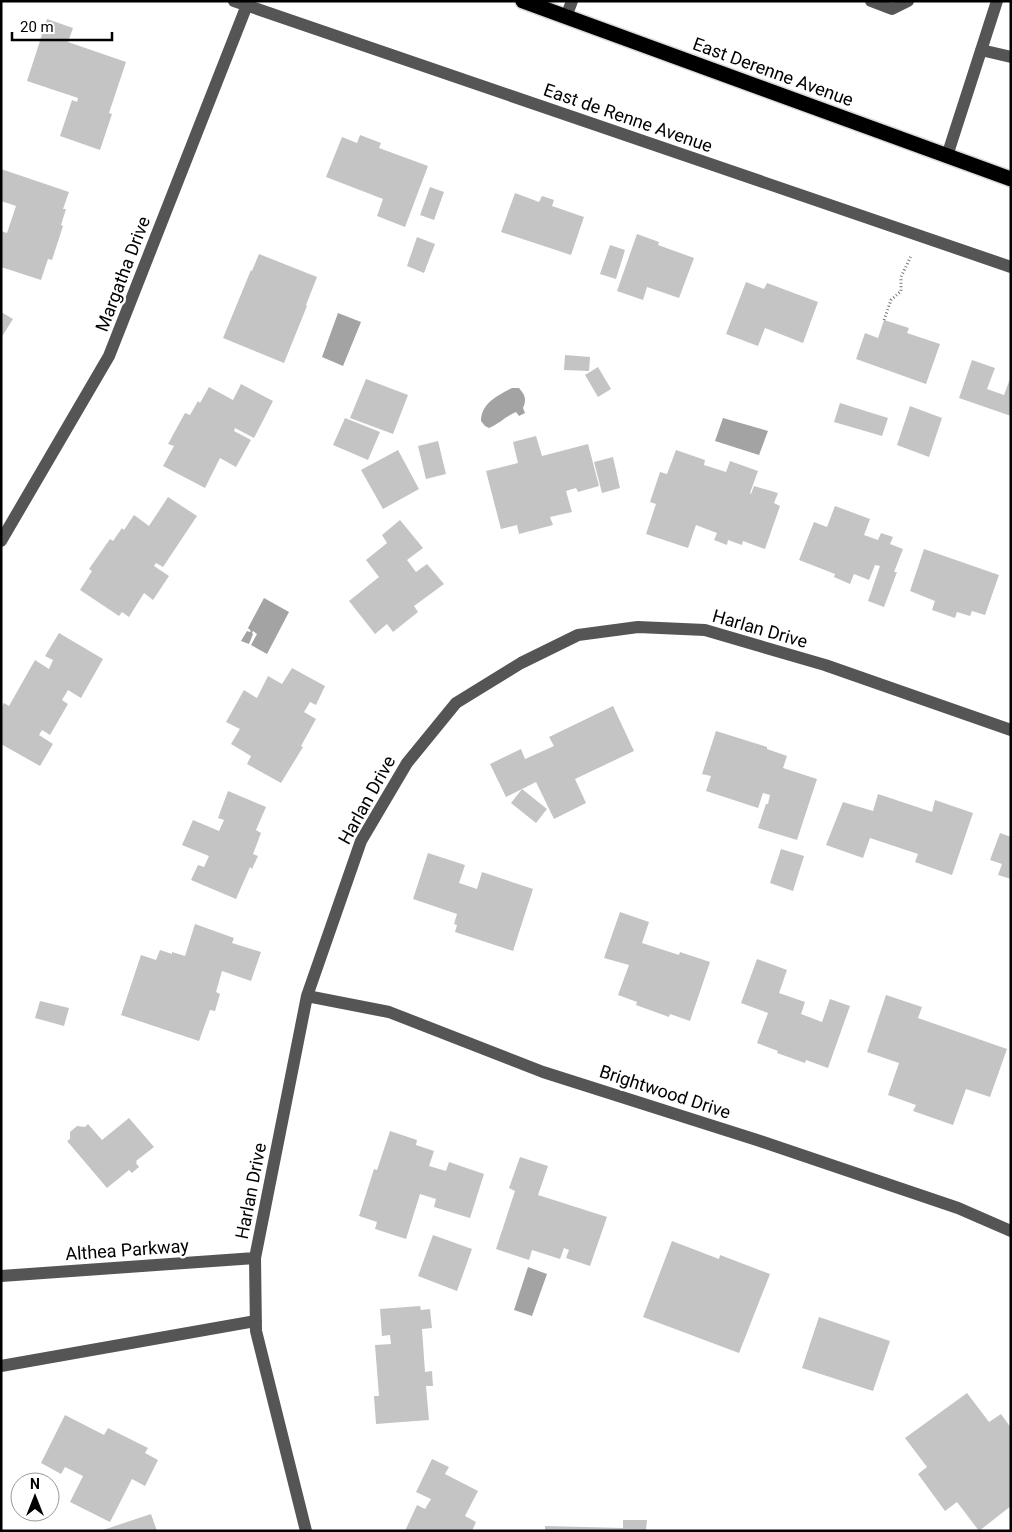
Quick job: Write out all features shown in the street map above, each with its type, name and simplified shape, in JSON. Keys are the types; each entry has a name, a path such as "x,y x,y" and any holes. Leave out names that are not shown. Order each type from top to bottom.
{"highway":[{"name":"East Derenne Avenue","path":"523,1 1011,179"}],"street":[{"path":"566,17 572,1"},
{"path":"870,1 892,9 908,1"},
{"path":"947,156 997,1"},
{"name":"East de Renne Avenue","path":"240,3 1011,267"},
{"name":"Margatha Drive","path":"1,541 109,356 240,3"},
{"path":"981,50 1011,57"},
{"name":"Harlan Drive","path":"306,1531 256,1330 255,1258 307,996 361,841 406,763 456,702 521,663 578,635 638,627 705,630 825,665 1011,730"},
{"name":"Brightwood Drive","path":"307,996 389,1012 543,1072 894,1186 958,1208 1011,1231"},
{"name":"Althea Parkway","path":"1,1276 255,1258"},
{"path":"1,1366 256,1321"}],"path":[{"path":"884,320 891,300 901,291 901,277 920,237"}],"shaded area":[{"path":"338,313 361,322 343,366 322,357"},
{"path":"512,388 519,388 524,395 525,402 523,408 525,413 519,416 516,412 489,428 485,426 481,421 487,404"},
{"path":"723,418 768,431 759,455 715,441"},
{"path":"264,598 289,612 267,654 251,645 257,634 253,631 249,644 241,641 247,631 251,631 248,628"},
{"path":"528,1267 547,1274 532,1316 514,1310"}],"building":[{"path":"47,19 73,28 68,42 126,62 109,113 112,114 100,150 60,136 72,100 77,102 78,98 27,81"},
{"path":"360,135 381,143 379,148 428,166 405,227 377,216 383,199 326,177 342,137 357,143"},
{"path":"1,169 69,192 63,209 66,209 61,225 63,226 52,260 48,259 41,280 1,267 1,231 7,233 16,206 1,201"},
{"path":"430,187 444,192 434,220 420,215"},
{"path":"515,193 539,202 542,196 554,200 552,206 584,217 571,255 501,232"},
{"path":"637,234 659,242 658,245 694,258 679,298 647,287 643,300 617,291"},
{"path":"417,237 435,244 424,273 407,266"},
{"path":"610,245 625,250 616,279 600,274"},
{"path":"259,254 317,277 284,363 223,338"},
{"path":"746,282 764,289 767,283 818,302 803,343 765,328 758,346 726,334"},
{"path":"1,312 13,319 1,338"},
{"path":"884,320 909,328 907,333 940,344 926,384 856,359 865,333 878,338"},
{"path":"565,355 590,357 589,371 564,370"},
{"path":"972,360 995,368 987,389 1004,395 1011,376 1011,416 959,398"},
{"path":"598,367 611,389 598,397 585,375"},
{"path":"366,379 408,395 393,434 350,418"},
{"path":"241,384 273,401 254,438 235,428 234,431 251,440 236,467 220,458 205,488 163,466 174,446 168,444 185,413 190,415 198,401 200,403 209,387 233,400"},
{"path":"840,403 888,418 882,436 834,422"},
{"path":"910,406 942,418 929,457 897,445"},
{"path":"345,418 380,432 368,460 333,445"},
{"path":"536,436 542,456 588,444 599,486 578,492 576,488 566,491 572,512 550,517 553,525 519,534 517,525 501,529 486,471 518,463 513,442"},
{"path":"438,441 446,474 426,479 418,446"},
{"path":"398,450 419,489 383,509 361,470"},
{"path":"676,450 705,460 704,465 726,472 730,461 758,471 750,493 754,486 778,493 774,503 780,506 765,549 743,541 742,545 728,540 727,545 714,540 717,533 696,525 688,548 646,534 656,504 650,502 660,472 667,474"},
{"path":"613,457 620,488 602,493 594,462"},
{"path":"168,497 197,516 163,567 156,563 154,566 169,576 153,600 144,593 129,617 122,612 119,616 80,590 92,571 89,569 110,539 113,541 122,528 124,530 134,515 149,526"},
{"path":"835,506 870,519 864,535 878,540 881,533 893,537 890,544 903,549 884,607 868,601 880,566 875,565 869,580 854,574 850,584 834,577 835,574 799,560 814,522 827,527"},
{"path":"400,520 423,548 407,560 416,572 427,564 444,584 414,606 418,612 393,632 387,624 375,634 349,601 379,577 366,560 387,543 382,535"},
{"path":"924,549 999,575 985,615 972,611 970,616 957,612 955,618 932,610 935,601 910,591"},
{"path":"59,633 103,659 81,698 68,690 62,700 68,704 50,735 42,730 39,735 53,744 40,766 1,744 1,708 4,703 9,706 35,660 49,669 53,660 45,656"},
{"path":"292,668 325,686 316,705 310,702 304,712 316,719 301,746 303,747 281,783 247,764 251,756 231,744 240,729 226,722 244,690 257,698 268,676 282,684"},
{"path":"613,706 634,751 575,779 586,803 554,819 536,782 506,797 490,764 521,749 525,759 554,746 549,737"},
{"path":"716,731 767,747 767,749 787,756 783,768 817,779 797,840 758,828 770,795 763,793 758,808 706,791 711,776 702,774"},
{"path":"522,789 547,809 536,823 511,803"},
{"path":"228,791 266,807 256,830 261,833 253,854 258,856 252,869 250,867 236,899 191,880 198,865 204,867 209,856 182,845 193,820 219,831 224,820 218,818"},
{"path":"878,794 932,812 935,800 973,813 952,875 915,862 918,854 870,838 863,858 826,845 843,802 873,811"},
{"path":"1000,833 1011,837 1011,879 998,875 1002,864 990,860"},
{"path":"781,849 804,856 793,891 770,883"},
{"path":"428,853 465,865 459,883 477,889 482,872 533,889 513,951 455,932 457,925 454,924 457,914 413,899"},
{"path":"620,912 649,922 642,943 679,955 680,952 710,962 690,1021 670,1014 669,1017 636,1005 637,1002 618,995 629,965 604,958"},
{"path":"195,924 234,938 232,943 261,952 251,981 222,971 216,992 220,994 215,1011 210,1010 199,1041 121,1015 141,955 156,960 160,950 185,956"},
{"path":"757,959 787,970 779,993 805,1002 801,1014 822,1022 830,999 850,1006 828,1068 806,1060 805,1063 777,1053 778,1051 757,1043 768,1013 741,1003"},
{"path":"886,995 922,1007 918,1018 1007,1049 990,1097 966,1089 953,1125 913,1111 916,1105 888,1095 899,1063 867,1052"},
{"path":"40,1001 69,1008 64,1026 35,1018"},
{"path":"129,1118 154,1147 136,1161 139,1167 132,1173 129,1170 107,1188 67,1141 70,1139 70,1132 77,1126 85,1127 88,1124 102,1140"},
{"path":"390,1131 417,1140 416,1145 434,1151 429,1166 446,1171 449,1162 484,1174 470,1218 434,1207 436,1199 420,1194 406,1239 375,1229 377,1222 359,1216 374,1169 377,1170"},
{"path":"520,1157 548,1166 538,1195 607,1217 590,1266 566,1258 569,1250 564,1248 560,1259 532,1250 529,1260 496,1249 515,1191 509,1188"},
{"path":"433,1235 472,1249 457,1291 418,1276"},
{"path":"672,1241 719,1259 720,1255 770,1274 739,1353 643,1317"},
{"path":"420,1306 421,1310 430,1309 432,1328 422,1329 425,1372 432,1371 433,1386 426,1386 429,1420 376,1424 374,1396 379,1396 375,1345 391,1344 390,1335 382,1336 380,1309"},
{"path":"819,1317 890,1341 873,1391 802,1368"},
{"path":"967,1393 989,1422 1001,1414 1011,1428 1011,1506 979,1531 957,1502 945,1511 918,1474 927,1467 905,1438"},
{"path":"65,1415 104,1435 108,1428 148,1448 145,1453 158,1460 145,1486 132,1479 110,1522 70,1502 83,1476 65,1467 61,1474 41,1463"},
{"path":"432,1459 449,1467 445,1474 478,1491 465,1516 476,1522 472,1531 405,1531 417,1505 425,1509 431,1499 416,1492"},
{"path":"151,1514 157,1531 103,1530"},
{"path":"623,1520 647,1520 646,1531 545,1531 545,1526 623,1528"}]}
